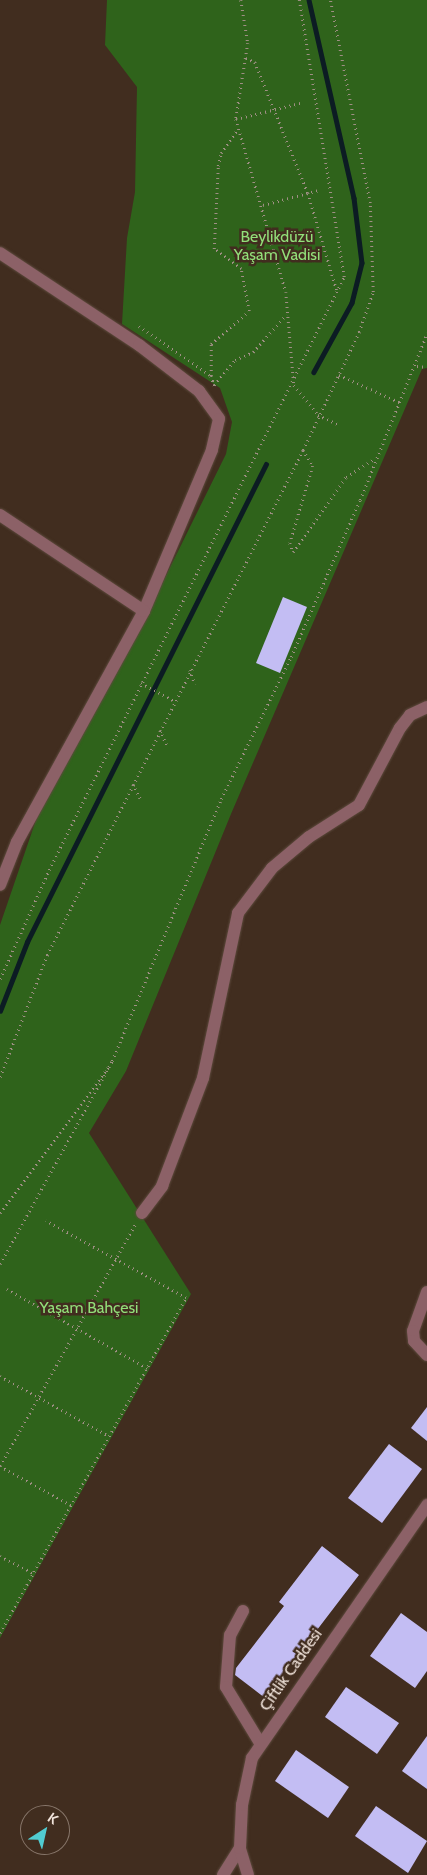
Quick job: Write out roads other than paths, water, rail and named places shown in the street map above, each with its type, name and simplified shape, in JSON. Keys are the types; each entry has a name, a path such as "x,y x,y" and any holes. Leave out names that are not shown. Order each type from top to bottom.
{"street":[{"path":"0,253 139,345 214,407 218,433 144,610 17,842 0,885"},
{"path":"0,515 144,610"},
{"path":"142,1213 162,1186 203,1078 238,913 272,868 309,837 359,805 400,728 410,715 427,707"},
{"path":"427,1292 413,1331 414,1341 427,1355"},
{"name":"Çiftlik Caddesi","path":"248,1875 240,1848 244,1784 260,1743 427,1505"},
{"path":"243,1611 230,1635 226,1687 260,1743"},
{"path":"223,1875 240,1848"}],"waterway":[{"path":"309,0 354,198 362,263 352,303 314,372"},
{"path":"0,1011 27,942 266,464"}],"park label":[{"name":"Beylikdüzü Yaşam Vadisi","path":"277,246"},
{"name":"Yaşam Bahçesi","path":"89,1308"}]}
